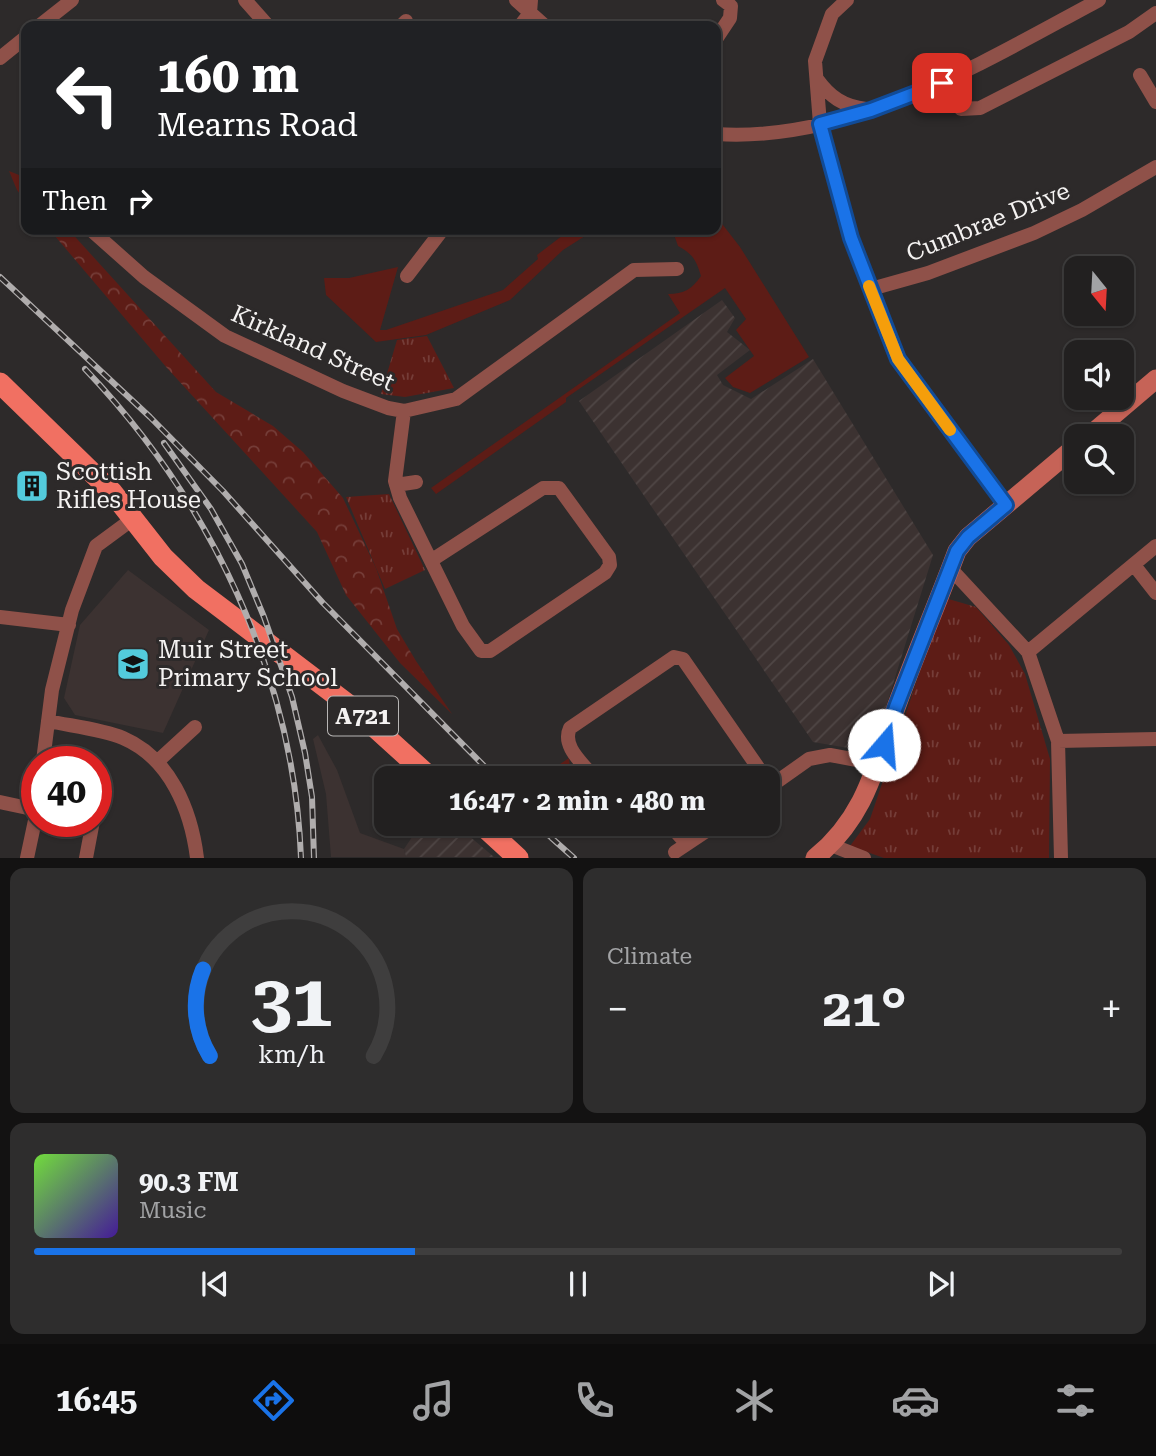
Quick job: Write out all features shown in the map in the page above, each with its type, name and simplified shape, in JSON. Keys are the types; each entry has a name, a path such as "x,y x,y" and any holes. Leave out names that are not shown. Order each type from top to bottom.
{"main road":[{"name":"A721","path":"0,383 112,492 163,557 196,589 358,712 418,766"},
{"path":"494,836 518,858"}],"street":[{"path":"46,0 54,14"},
{"path":"45,21 72,0"},
{"path":"246,0 263,21"},
{"path":"516,0 531,7"},
{"path":"721,32 730,18 731,6 723,0"},
{"path":"847,0 832,14 815,61 820,124 851,238 898,359 1006,505"},
{"path":"721,134 750,136 820,124 871,110 942,83 1099,0"},
{"path":"942,83 961,109 980,107 1129,32 1156,13"},
{"path":"0,58 21,41"},
{"path":"1140,75 1156,102"},
{"path":"816,77 824,89 839,102 871,110"},
{"name":"Cumbrae Drive","path":"871,289 928,273 1034,233 1082,210 1156,167"},
{"name":"Kirkland Street","path":"97,235 144,277 225,336 343,391 388,408 404,411 456,399 634,270 677,269"},
{"path":"407,276 438,235"},
{"path":"1103,424 1156,379"},
{"path":"404,411 396,485 400,498 463,626 481,652 488,652 605,573 610,565 609,557 559,488 549,487 543,488 432,560"},
{"path":"815,858 831,845 866,794 896,707 957,551 968,537 1064,456"},
{"path":"396,485 415,482"},
{"path":"45,746 52,690 69,625 96,546 134,518"},
{"path":"1028,652 1156,546"},
{"path":"1134,565 1156,593"},
{"path":"951,569 1028,652 1058,741 1061,858"},
{"path":"0,617 69,625"},
{"path":"585,766 568,745 566,735 570,727 674,657 683,659 756,766"},
{"path":"48,720 122,737 158,761 180,795 194,828 197,858"},
{"path":"158,761 195,727"},
{"path":"1058,741 1156,739"},
{"path":"179,741 190,753"},
{"path":"780,777 809,759 830,755 878,764"},
{"path":"0,802 21,807"},
{"path":"675,836 681,848 699,836"},
{"path":"27,858 31,837"},
{"path":"86,858 90,837"},
{"path":"831,845 864,858"}],"shaded area":[{"path":"722,300 735,318 727,332 750,350 717,375 723,385 751,399 813,359 933,555 872,752 813,742 579,401"},
{"name":"Muir Street Primary School","path":"128,570 209,630 163,733 75,715 64,698 80,625"},
{"path":"318,735 337,770 360,833 404,849 406,857 331,857 326,794 313,739"},
{"path":"413,836 469,836 494,857 406,857 404,849"}],"green space":[{"path":"9,171 21,177 21,195"},
{"path":"721,222 740,247 809,357 750,393 733,387 725,378 754,356 736,330 746,319 725,288 566,398 566,402 436,494 431,488 680,313 668,294 687,290 701,276 693,258 678,246 674,235 721,235"},
{"path":"54,235 73,235 216,392 273,426 303,452 343,498 376,568 397,629 452,714 400,663 346,595 317,532 167,368"},
{"path":"563,235 587,235 563,250 510,300 426,335 376,342 326,295 324,278 349,278 398,267 380,330 386,330 503,290 538,259 537,255"},
{"path":"427,336 454,388 405,397 381,394 397,340"},
{"path":"389,494 425,570 385,589 346,497"},
{"path":"945,598 976,607 1009,645 1025,674 1050,759 1049,858 884,858 850,846 870,819"},
{"path":"569,758 570,766 557,766"}],"railway":[{"path":"0,277 150,417 223,491 323,603 484,766"},
{"path":"85,369 130,420 170,475 206,533 237,594 263,657 282,723 295,790 301,858"},
{"path":"164,443 211,509 242,564 264,617 292,697 305,753 312,797 314,858"},
{"path":"549,836 574,858"}],"slow traffic":[{"path":"869,286 898,359 950,430"}],"place":[{"name":"Scottish Rifles House","path":"32,486"},
{"name":"Muir Street Primary School","path":"133,664"}],"route":[{"path":"884,745 896,707 957,551 968,537 1006,505 898,359 851,238 820,124 871,110 942,83"}]}
